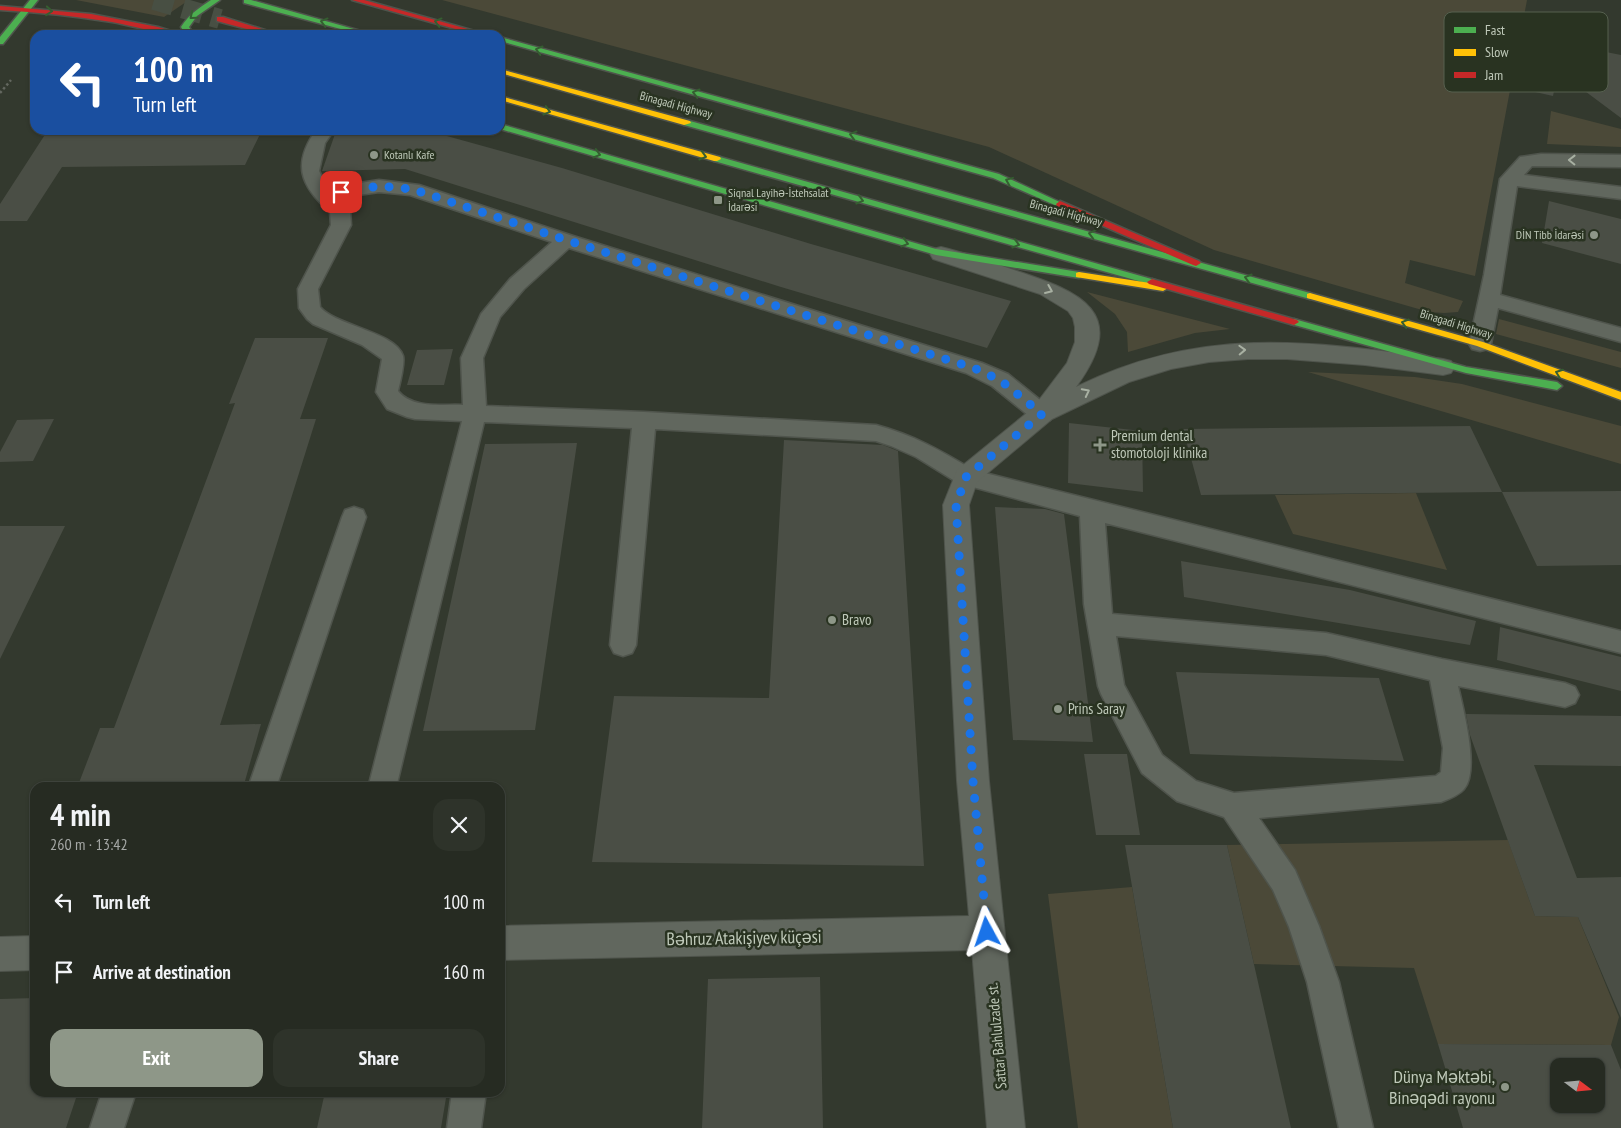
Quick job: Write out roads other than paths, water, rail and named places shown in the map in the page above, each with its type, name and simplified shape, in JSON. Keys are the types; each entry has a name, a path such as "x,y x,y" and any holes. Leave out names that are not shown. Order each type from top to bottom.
{"main road":[{"path":"186,30 186,23 190,18 216,0"},
{"path":"356,0 467,30"},
{"path":"247,1 353,30"},
{"path":"0,8 30,4 117,19 160,30"},
{"path":"0,42 30,4"},
{"path":"220,19 259,30"},
{"path":"505,40 996,176 1198,264"},
{"name":"Binagadi Highway","path":"505,72 1480,344 1621,397"},
{"name":"Binagadi Highway","path":"505,99 1466,370 1621,397"},
{"path":"505,127 936,252 1183,291"}],"street":[{"path":"936,252 1048,289 1076,306 1084,316 1087,327 1087,342 1078,366 1042,414"},
{"path":"966,477 1042,414 1100,385 1134,372 1210,353 1282,350 1347,354 1466,370"},
{"name":"Sattar Bahlulzade st.","path":"966,477 956,505 973,781 1006,1128"},
{"name":"Bəhruz Atakişiyev küçəsi","path":"505,943 987,932"},
{"path":"0,954 30,954"}],"lane":[{"path":"321,135 316,143 310,171 322,195 340,210 341,225 308,289 306,298 312,311 328,325 354,333 385,349 394,357 387,392 395,403 415,411 644,420 876,433 898,439 924,451 966,477 1621,642"},
{"path":"1480,344 1509,179 1527,161 1615,161 1621,186"},
{"path":"1509,179 1621,193"},
{"path":"322,195 379,186 412,189 566,240 974,368 1000,380 1042,414"},
{"path":"383,782 474,414 472,358 491,314 517,284 566,240"},
{"path":"1489,299 1621,335"},
{"path":"623,645 644,420"},
{"path":"1092,510 1097,604 1111,686 1152,764 1187,792 1234,807 1441,790 1455,779 1457,748 1442,671"},
{"path":"264,782 354,517"},
{"path":"1101,624 1326,644 1442,671 1565,695"},
{"path":"1234,807 1284,880 1304,926 1323,982 1356,1128"},
{"path":"107,1128 117,1097"},
{"path":"464,1128 468,1097"}],"tunnel":[{"path":"154,0 220,19"}],"place":[{"name":"Kotanlı Kafe","path":"374,155"},
{"name":"Siqnal Layihə-İstehsalat İdarəsi","path":"718,200"},
{"name":"DİN Tibb İdarəsi","path":"1594,235"},
{"name":"Premium dental stomotoloji klinika","path":"1100,445"},
{"name":"Bravo","path":"832,620"},
{"name":"Prins Saray","path":"1058,709"},
{"name":"Dünya Məktəbi, Binəqədi rayonu","path":"1505,1087"}]}
